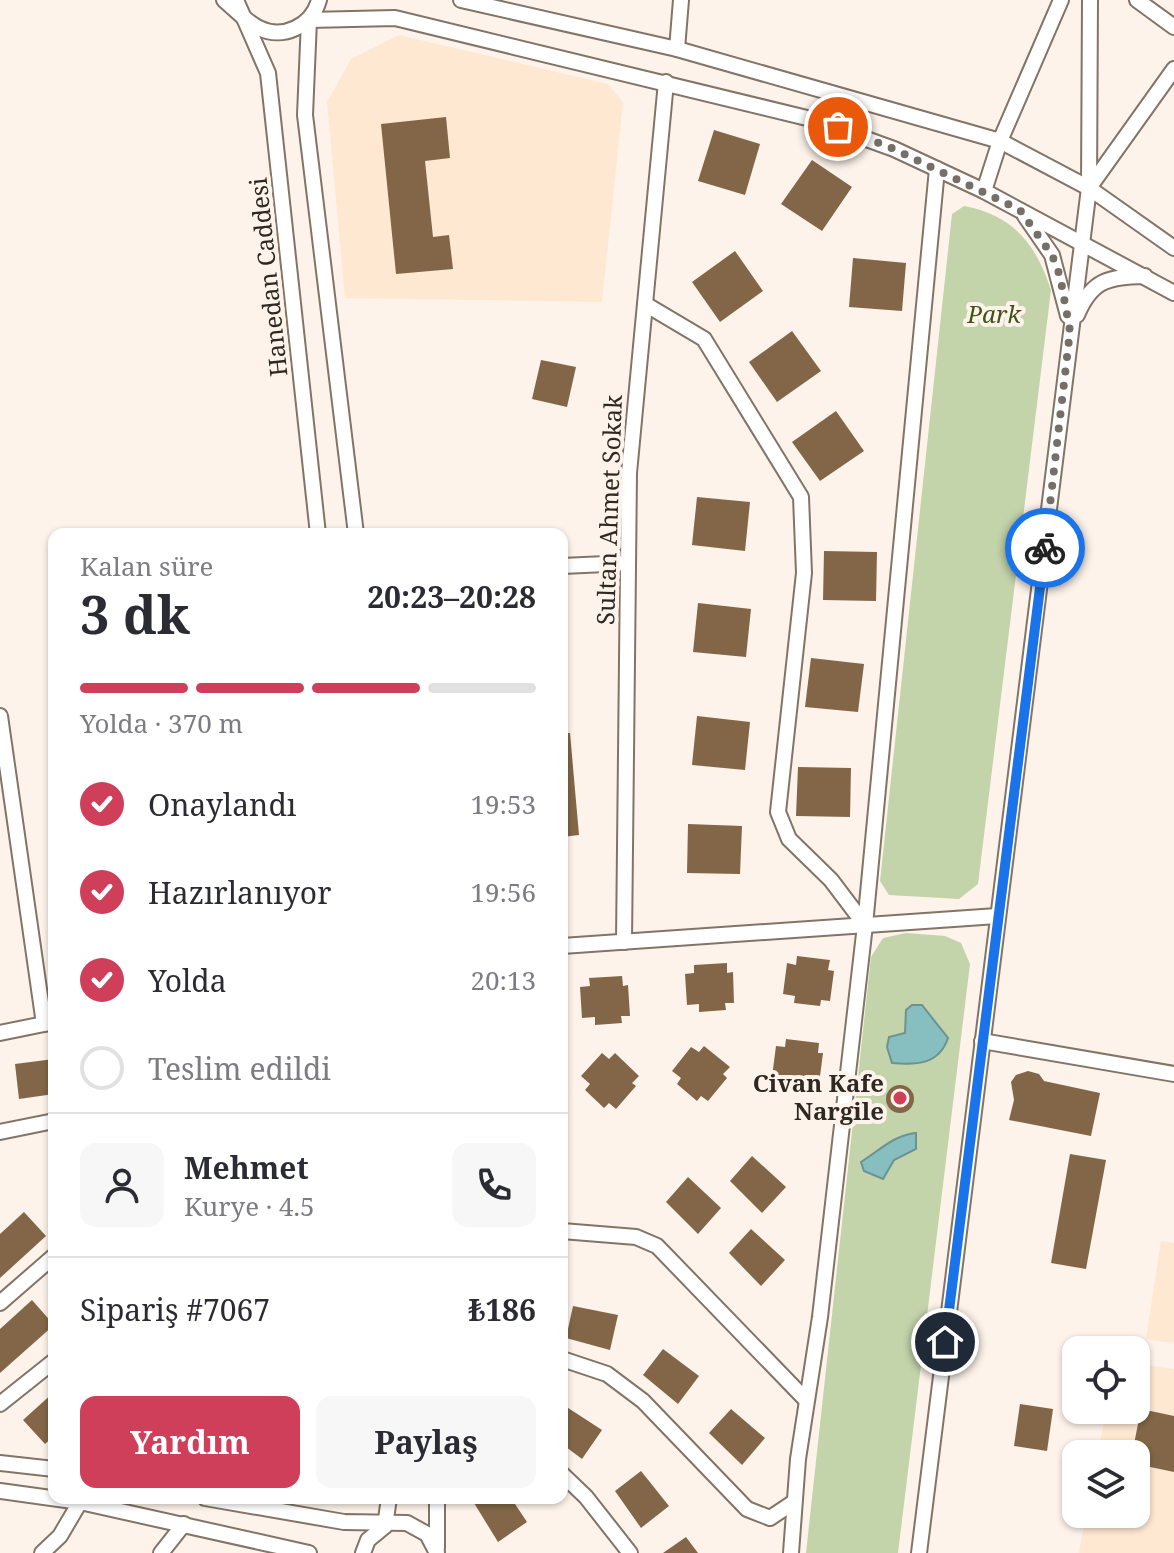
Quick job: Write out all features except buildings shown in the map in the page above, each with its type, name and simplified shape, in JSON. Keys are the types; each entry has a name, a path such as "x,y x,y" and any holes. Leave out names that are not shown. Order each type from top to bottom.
{"street":[{"path":"224,0 257,28 284,32 309,20 395,18 666,82 838,127 984,191 1174,293"},
{"name":"Hanedan Caddesi","path":"236,0 268,73 317,528"},
{"path":"319,0 309,20 305,115 355,528"},
{"path":"461,0 677,49 1000,141 1089,188 1174,248"},
{"path":"677,49 681,0"},
{"path":"984,191 1000,141 1061,0"},
{"path":"919,1553 1089,188 1090,0"},
{"path":"1137,0 1174,27"},
{"path":"1089,188 1174,69"},
{"name":"Sultan Ahmet Sokak","path":"624,942 629,473 666,82"},
{"path":"791,1553 806,1400 820,1317 865,925 937,169"},
{"path":"1020,210 1052,255 1060,276 1070,331"},
{"path":"1070,331 1083,301 1094,287 1112,277 1145,276"},
{"path":"645,304 704,339 801,497 804,573 778,812 789,839 831,880 865,925"},
{"path":"568,566 628,563"},
{"path":"0,716 48,1017"},
{"path":"568,946 997,916"},
{"path":"0,1033 48,1023"},
{"path":"982,1041 1174,1074"},
{"path":"0,1132 48,1122"},
{"path":"568,1231 636,1237 657,1246 806,1400"},
{"path":"0,1303 48,1261"},
{"path":"568,1361 607,1374 643,1401 747,1509 770,1518 794,1502"},
{"path":"0,1404 48,1366"},
{"path":"0,1463 48,1468"},
{"path":"568,1480 586,1497 630,1553"},
{"path":"0,1491 48,1498"},
{"path":"42,1553 60,1536 79,1504"},
{"path":"89,1504 309,1553"},
{"path":"236,1504 294,1515 385,1526 407,1523 418,1527 433,1542 437,1553"},
{"path":"363,1553 368,1540 385,1526 388,1504"},
{"path":"437,1504 437,1553"},
{"path":"161,1553 184,1524"}],"shaded area":[{"path":"399,35 608,84 623,102 602,302 345,298 327,102 351,59"},
{"path":"1161,1241 1174,1243 1174,1343 1150,1340 1150,1336 1146,1336"},
{"path":"1150,1366 1174,1369 1174,1553 1079,1553 1083,1528 1150,1528 1150,1440 1101,1440 1103,1424 1150,1424"}],"green space":[{"name":"Park","path":"964,206 996,216 1020,234 1038,259 1051,290 978,884 959,899 889,895 880,881 952,214"},
{"path":"906,933 945,936 961,943 970,964 898,1553 806,1553 871,957 883,938"}],"water":[{"path":"912,1005 922,1005 948,1038 933,1058 910,1064 892,1063 887,1047 889,1037 905,1033 906,1010"},
{"path":"916,1133 916,1149 894,1160 883,1179 864,1171 861,1162 894,1140"}],"way so far":[{"path":"838,127 894,149 1020,210 1052,255 1060,276 1070,331 1045,548"}],"place":[{"name":"Civan Kafe Nargile","path":"900,1098"}],"route":[{"path":"945,1342 1045,548"}]}
